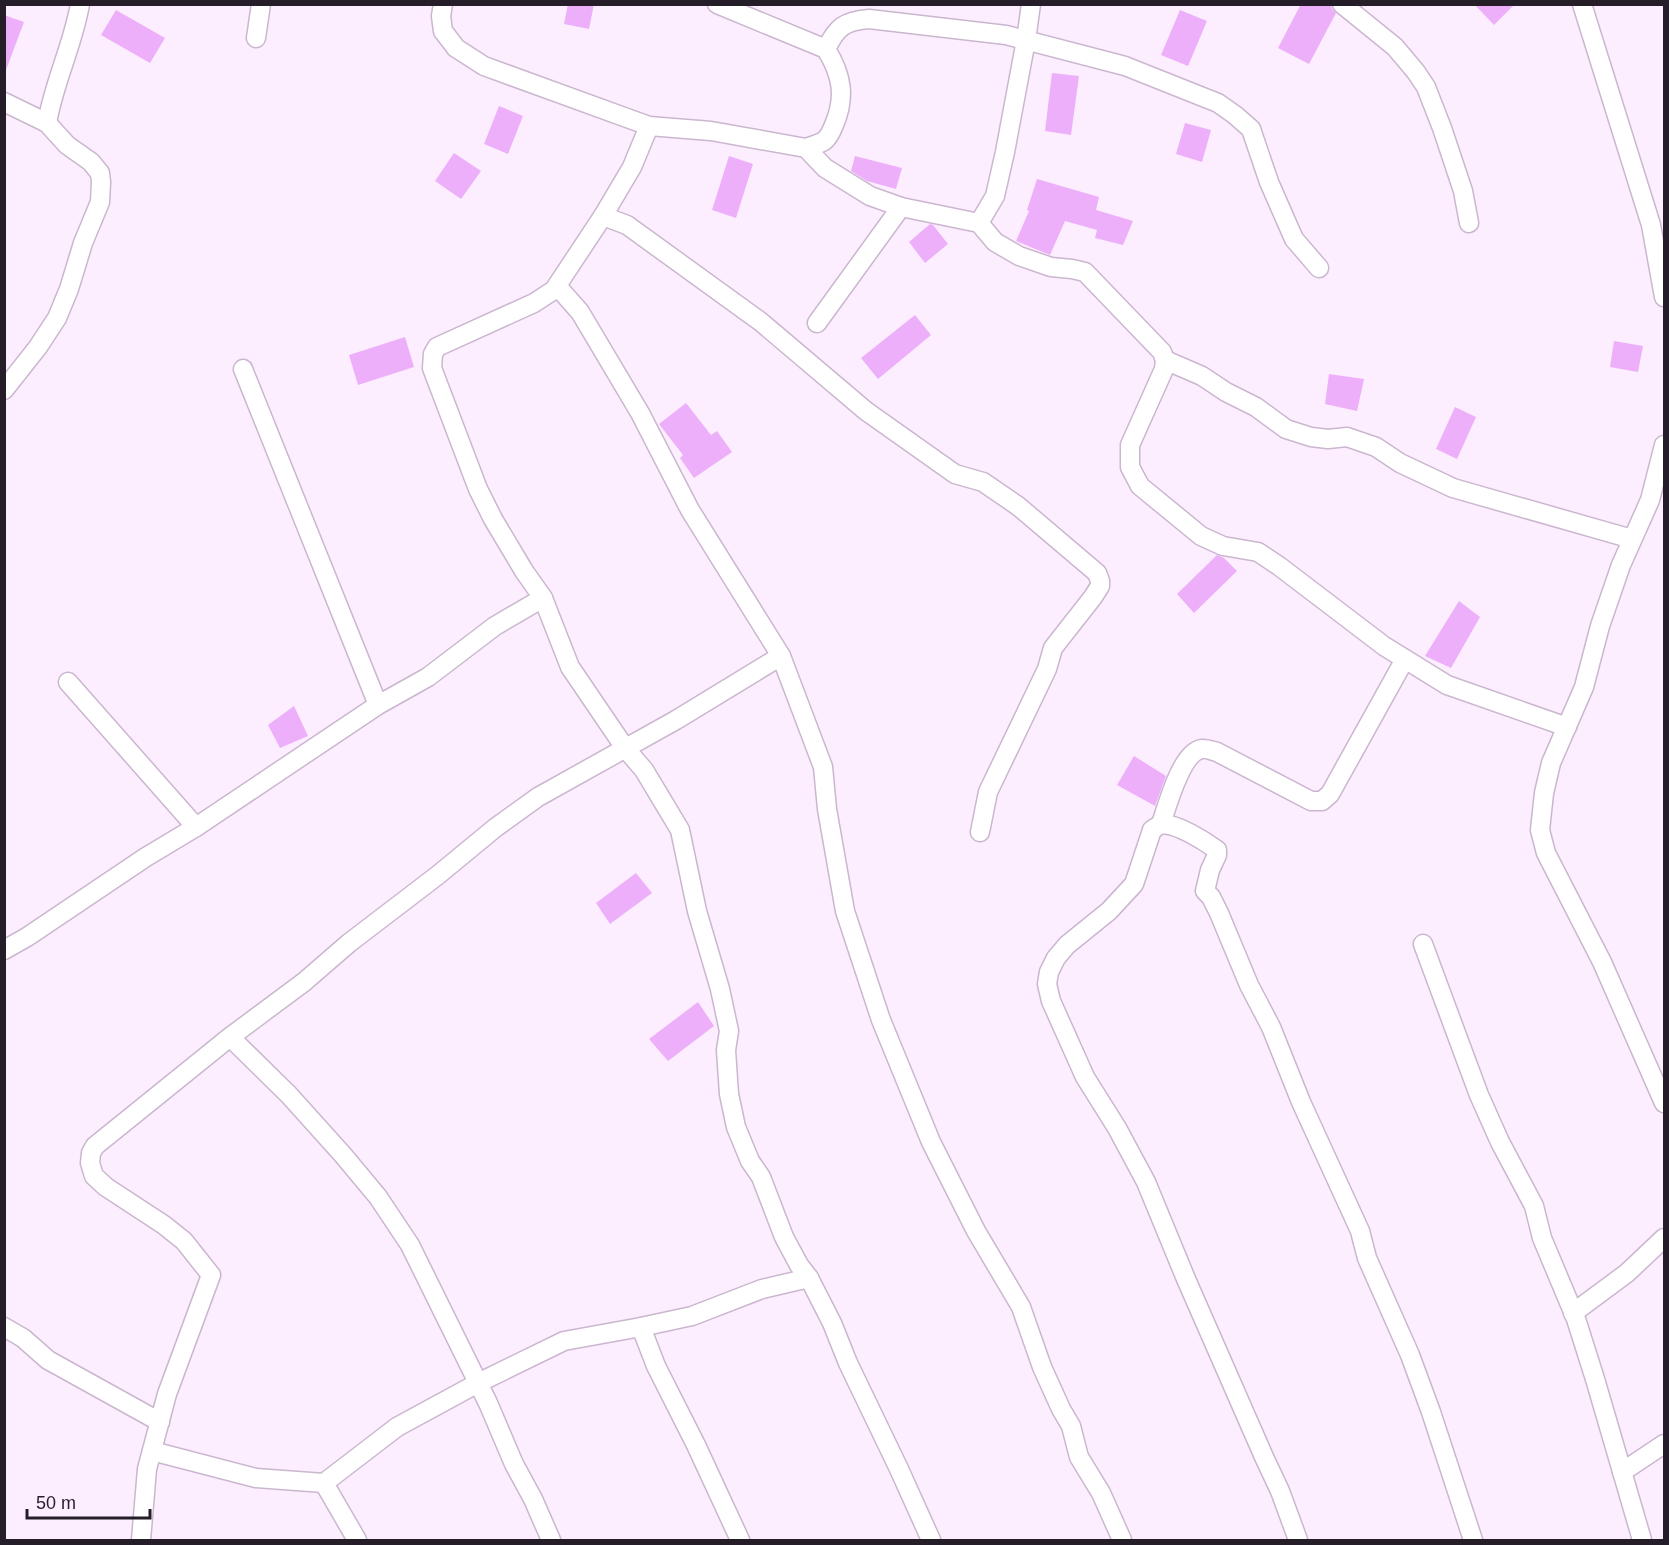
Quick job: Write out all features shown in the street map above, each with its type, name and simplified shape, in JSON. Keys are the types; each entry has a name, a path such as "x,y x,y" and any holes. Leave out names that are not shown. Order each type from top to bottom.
{"street":[{"path":"47,123 50,104 76,26 80,4"},
{"path":"256,38 261,4"},
{"path":"443,4 441,16 443,31 456,48 484,66 649,126 711,131 806,148 824,141 840,110 841,90 835,63 826,50 717,4"},
{"path":"979,223 995,196 1026,40 1030,4"},
{"path":"1342,4 1395,47 1426,87 1463,191 1469,223"},
{"path":"1582,4 1651,225 1661,261 1665,297"},
{"path":"826,50 833,35 842,27 852,21 869,19 1006,35 1125,66 1218,104 1251,129 1269,182 1294,239 1319,268"},
{"path":"4,102 47,123 67,145 91,162 100,173 100,202 57,318 38,347 4,390"},
{"path":"649,126 632,167 554,290 534,303 437,347 432,368 478,489 503,536 543,598 570,667 644,770 680,830 697,911 720,989 729,1031 726,1050 729,1094 736,1127 750,1161 761,1177 784,1238 809,1278 832,1323 848,1363 932,1540"},
{"path":"806,148 825,168 870,196 901,207 979,223 995,242 1019,256 1051,267 1085,272 1162,352 1165,360 1164,369 1130,446 1130,466 1140,486 1202,536 1223,546 1258,552 1384,646 1447,685 1567,727"},
{"path":"817,323 901,207"},
{"path":"603,216 627,225 742,308 866,411 955,474 983,483 1018,506 1097,573 1100,586 1053,648 1047,669 987,792 980,832"},
{"path":"557,286 580,312 640,414 690,510 781,656 823,767 827,809 845,911 881,1020 931,1142 976,1231 1021,1307 1042,1367 1071,1426 1079,1457 1101,1493 1122,1540"},
{"path":"1165,360 1202,376 1226,392 1256,407 1286,429 1311,437 1347,438 1376,447 1400,463 1453,488 1632,539"},
{"path":"243,369 378,705"},
{"path":"1665,445 1650,500 1621,565 1600,626 1584,687 1551,763 1544,794 1540,830 1546,854 1561,879 1602,962 1665,1103"},
{"path":"4,950 27,937 146,856 196,827 378,705 428,677 495,626 543,598"},
{"path":"141,1540 147,1469 166,1394 211,1275 184,1242 164,1225 106,1187 94,1176 90,1163 91,1153 96,1146 230,1036 303,982 495,828 538,797 676,720 781,656"},
{"path":"1298,1540 1280,1491 1186,1279 1146,1182 1117,1128 1085,1077 1051,1001 1047,984 1049,972 1056,958 1067,945 1109,911 1134,884 1152,830 1161,824 1182,768 1192,754 1202,749 1217,752 1311,801 1322,801 1330,794 1404,659"},
{"path":"68,682 196,827"},
{"path":"1161,824 1179,828 1217,850 1205,891 1211,897 1219,913 1249,985 1271,1027 1301,1102 1360,1231 1367,1258 1410,1355 1431,1412 1473,1540"},
{"path":"1423,944 1479,1095 1500,1142 1534,1206 1542,1238 1573,1313 1595,1379 1642,1540"},
{"path":"230,1036 289,1095 343,1155 378,1197 410,1245 478,1383 551,1540"},
{"path":"1573,1313 1627,1273 1665,1238"},
{"path":"152,1451 256,1478 324,1483 397,1427 478,1383 564,1341 692,1316 762,1289 809,1278"},
{"path":"4,1327 23,1338 48,1360 160,1422"},
{"path":"641,1327 656,1366 740,1540"},
{"path":"1622,1472 1665,1444"},
{"path":"324,1483 357,1540"}],"building":[{"path":"568,4 594,4 589,29 564,24"},
{"path":"1301,4 1331,4 1336,13 1309,64 1278,48"},
{"path":"1474,4 1515,4 1494,25"},
{"path":"116,10 165,38 150,63 101,35"},
{"path":"1180,10 1207,21 1188,66 1161,55"},
{"path":"4,15 24,22 6,70 4,69"},
{"path":"1052,73 1079,76 1071,135 1045,131"},
{"path":"499,106 523,116 508,154 484,144"},
{"path":"1185,123 1211,130 1202,162 1176,154"},
{"path":"454,153 481,171 461,199 435,181"},
{"path":"729,156 753,164 736,218 712,210"},
{"path":"855,156 902,168 896,189 867,181 851,171"},
{"path":"1037,179 1099,197 1096,210 1133,221 1123,245 1095,238 1097,230 1065,221 1050,255 1016,241 1029,211 1027,210"},
{"path":"930,224 948,244 925,263 909,242"},
{"path":"915,315 931,335 878,379 861,358"},
{"path":"405,337 414,367 358,385 349,355"},
{"path":"1614,341 1643,346 1638,372 1610,367"},
{"path":"1329,374 1364,379 1357,411 1325,404"},
{"path":"686,403 711,435 717,431 732,452 694,478 680,458 683,455 659,424"},
{"path":"1455,407 1476,417 1457,459 1436,449"},
{"path":"1217,555 1224,558 1237,571 1194,613 1177,594"},
{"path":"1459,601 1480,617 1451,668 1425,656"},
{"path":"294,706 308,736 280,748 268,725"},
{"path":"1134,756 1166,776 1155,806 1117,785"},
{"path":"636,873 652,893 610,924 596,903"},
{"path":"698,1002 714,1026 668,1061 649,1039"}]}
